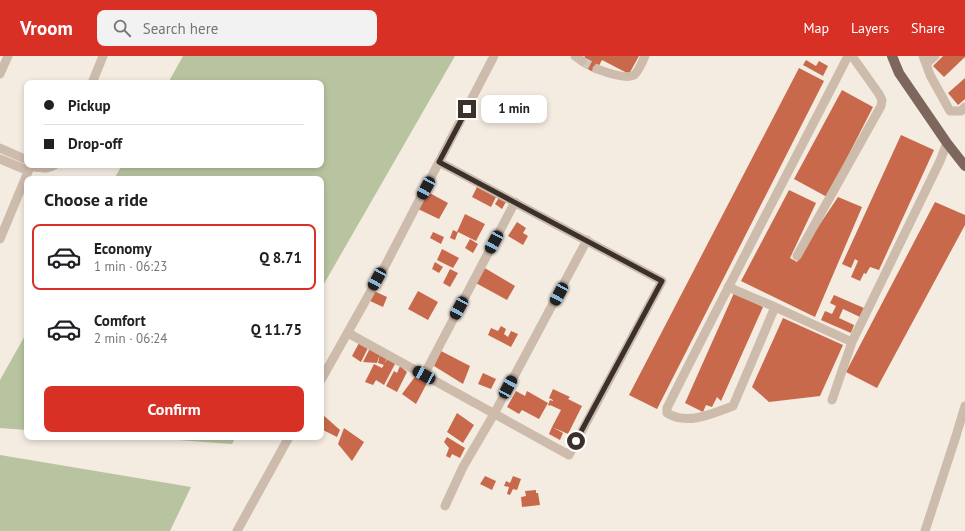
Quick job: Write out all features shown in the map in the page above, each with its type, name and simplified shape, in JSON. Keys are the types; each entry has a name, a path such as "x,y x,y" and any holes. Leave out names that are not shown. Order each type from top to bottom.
{"main road":[{"path":"892,56 899,73 947,143 965,166"}],"street":[{"path":"0,74 8,56"},
{"path":"93,80 103,56"},
{"path":"324,375 385,266 494,56"},
{"path":"597,69 627,78 637,71 645,56"},
{"path":"775,307 733,406 699,418 689,419 671,416 667,413 667,408 728,287 785,180 848,56"},
{"path":"797,256 881,106 882,100 879,94 852,56"},
{"path":"934,56 925,60 930,75 950,111 961,111 965,107"},
{"path":"832,400 852,342 947,143"},
{"path":"0,148 24,161"},
{"path":"0,159 24,169 25,168"},
{"path":"348,333 569,454 662,281 439,162"},
{"path":"0,239 24,177"},
{"path":"424,375 515,202"},
{"path":"445,506 463,467 494,414 587,240"},
{"path":"728,287 852,342"},
{"path":"925,531 965,406"},
{"path":"240,530 287,440"}],"green space":[{"path":"183,56 455,56 324,284 324,176 116,176 120,168 324,168 324,80 170,80"},
{"path":"24,337 24,430 0,428 0,380"},
{"path":"177,440 234,440 232,444"},
{"path":"0,455 191,487 170,531 0,531"}],"building":[{"path":"585,56 639,56 629,74 602,60 595,73 580,65"},
{"path":"943,56 965,57 944,77 933,66"},
{"path":"806,60 816,66 819,61 828,66 823,76 803,65"},
{"path":"799,68 824,81 657,409 629,395"},
{"path":"965,78 965,99 958,105 948,93"},
{"path":"842,90 873,107 827,197 794,179"},
{"path":"901,135 934,150 879,270 870,267 866,274 864,273 860,281 851,277 858,261 855,259 851,268 842,264"},
{"path":"478,185 497,195 491,207 472,197"},
{"path":"789,190 816,203 790,258 797,262 838,197 862,207 815,317 741,281"},
{"path":"426,191 448,203 439,219 418,209"},
{"path":"500,196 507,200 502,209 495,204"},
{"path":"935,202 965,215 965,225 877,388 846,372"},
{"path":"465,214 485,224 476,241 458,232 455,240 450,238 453,230 457,232"},
{"path":"517,222 526,228 523,233 528,236 523,245 508,236"},
{"path":"433,232 444,237 441,244 430,238"},
{"path":"470,239 478,244 473,253 465,248"},
{"path":"442,249 459,258 453,268 437,260"},
{"path":"435,262 443,267 439,273 432,269"},
{"path":"483,267 515,286 507,300 474,282"},
{"path":"450,269 458,273 450,287 443,283"},
{"path":"374,291 387,297 383,307 370,301"},
{"path":"418,291 438,302 428,320 408,309"},
{"path":"734,293 763,307 721,401 717,397 712,407 706,405 703,412 685,403"},
{"path":"834,295 864,308 860,317 843,309 839,318 854,325 851,333 821,320 825,311 832,314 836,306 830,303"},
{"path":"783,318 843,345 820,396 769,402 752,387"},
{"path":"501,326 506,329 504,334 508,337 511,331 518,334 511,347 488,335 491,328 498,331"},
{"path":"359,343 368,348 361,362 352,356"},
{"path":"370,348 380,354 377,363 363,362"},
{"path":"441,351 470,366 463,384 434,366"},
{"path":"380,354 387,358 384,365 378,363"},
{"path":"388,358 396,362 384,385 376,380 373,385 365,382 374,364 382,368"},
{"path":"400,366 407,372 397,392 386,386 394,371 397,373"},
{"path":"483,373 496,379 491,389 478,384"},
{"path":"417,374 428,381 416,404 402,394"},
{"path":"553,389 570,397 568,399 582,406 568,434 552,427 561,410 548,405 550,400 553,401 549,398"},
{"path":"516,391 525,396 527,391 548,403 539,419 522,410 519,414 507,407"},
{"path":"457,413 474,425 463,443 447,432"},
{"path":"324,416 340,430 337,437 324,430"},
{"path":"552,427 563,433 560,440 549,434"},
{"path":"344,428 364,442 352,461 338,444"},
{"path":"447,437 465,448 460,458 452,454 450,458 446,456 449,448 444,442"},
{"path":"485,476 496,481 492,490 480,484"},
{"path":"513,476 521,479 517,490 513,489 510,495 507,494 509,487 504,486 506,481 510,483"},
{"path":"536,490 540,505 522,507 521,497 526,496 525,491"}],"tunnel":[{"path":"582,61 597,69"}],"route":[{"path":"467,109 439,162 662,281 576,441"}]}
